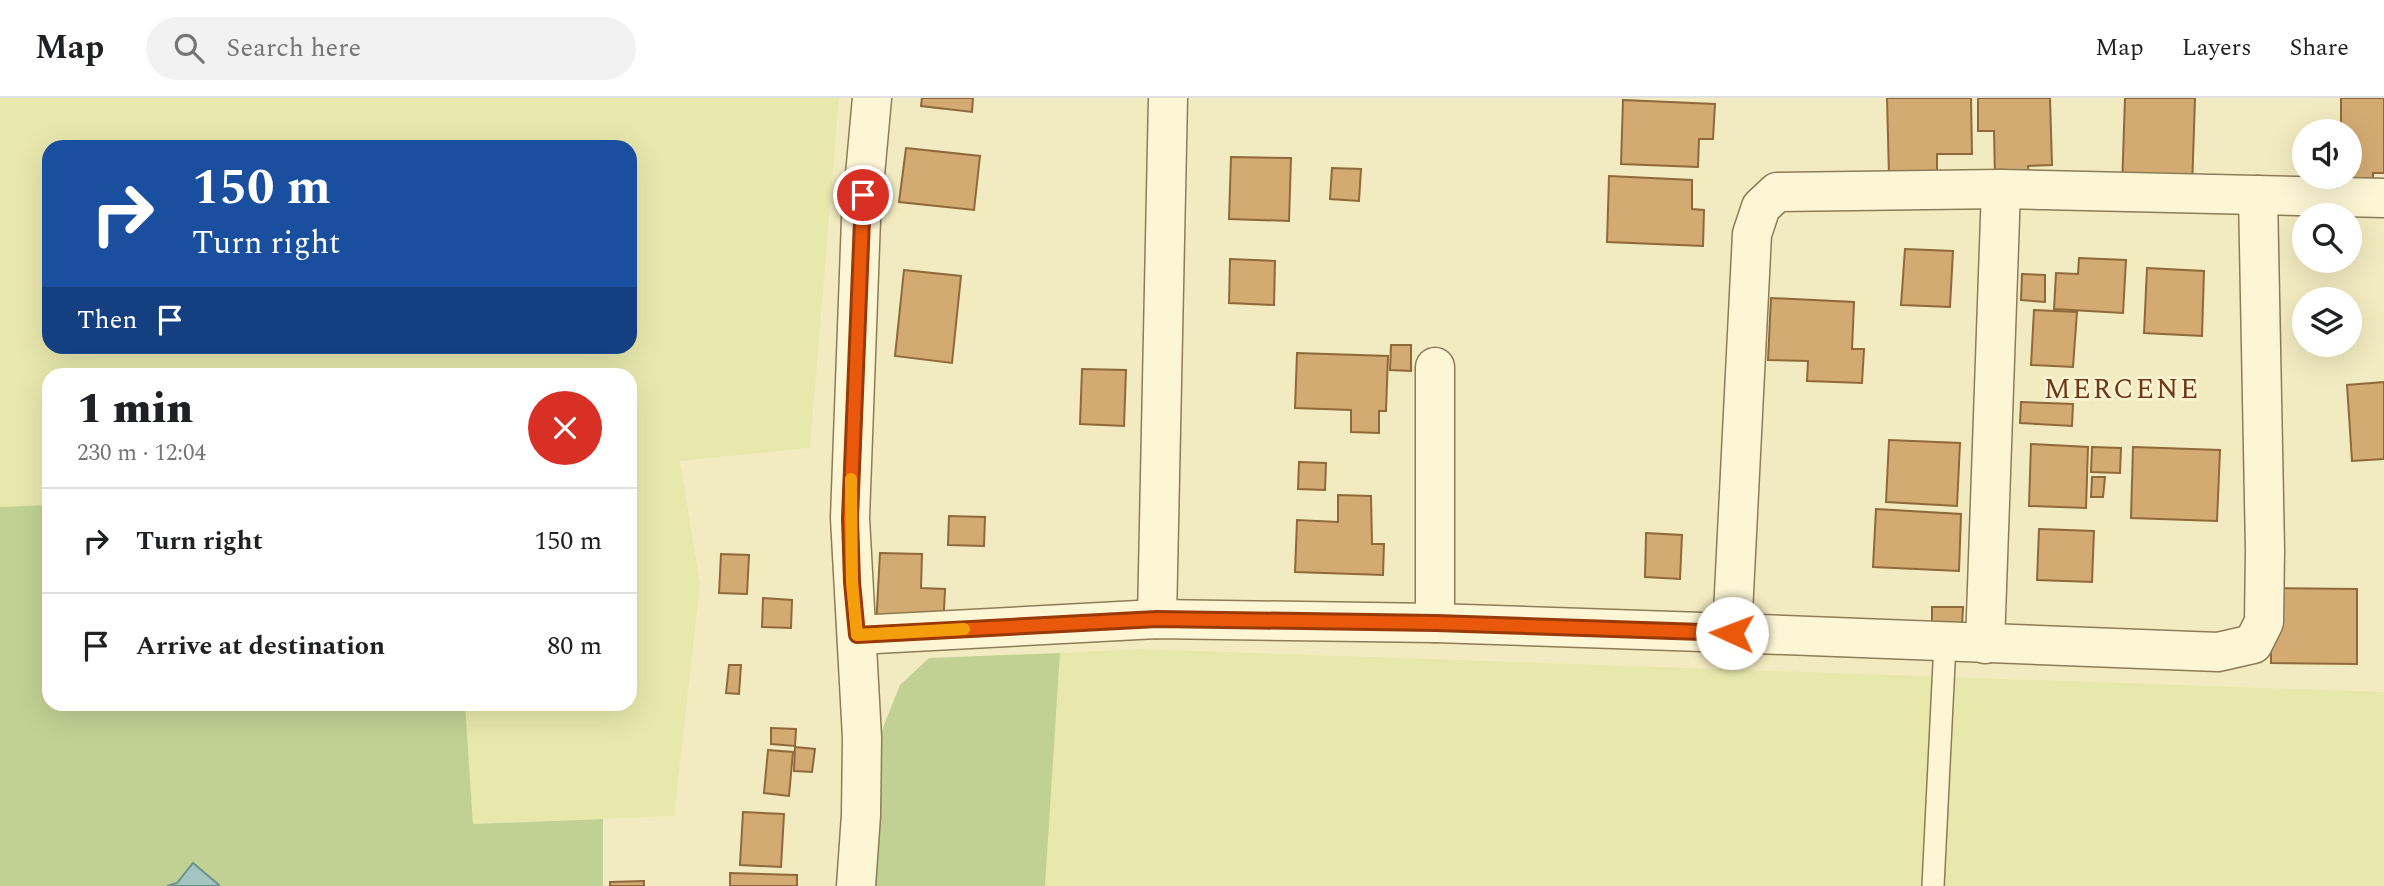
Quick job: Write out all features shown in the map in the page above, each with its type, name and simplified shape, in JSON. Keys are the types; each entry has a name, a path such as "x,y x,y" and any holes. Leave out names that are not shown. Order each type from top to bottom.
{"street":[{"path":"856,886 861,815 862,738 850,505 861,219 872,98"},
{"path":"1157,619 1168,98"},
{"path":"1985,644 2001,190"},
{"path":"1732,633 1752,234 1761,207 1777,192 2001,190 2384,198"},
{"path":"857,635 1157,619 1436,623 2218,652 2253,644 2264,622 2265,550 2258,195"},
{"path":"1435,367 1436,623"}],"lane":[{"path":"1933,886 1945,643"}],"green space":[{"path":"0,98 839,98 810,448 680,461 700,584 674,816 473,824 465,711 637,711 637,368 42,368 42,505 0,507"},
{"path":"42,505 42,711 465,711 473,824 603,819 603,886 0,886 0,507"},
{"path":"1139,649 2384,692 2384,886 1045,886 1060,653"},
{"path":"1060,653 1045,886 866,886 872,755 900,685 929,658"}],"water":[{"path":"193,863 219,886 167,886 177,883"}],"building":[{"path":"922,98 973,98 972,112 921,106"},
{"path":"1887,98 1971,98 1972,154 1937,154 1937,175 1889,176"},
{"path":"1978,98 2050,98 2052,165 2028,166 2029,177 1995,178 1994,131 1978,131"},
{"path":"2125,98 2195,98 2192,189 2122,187"},
{"path":"2341,98 2384,98 2384,173 2373,173 2373,189 2362,189 2362,119 2341,119"},
{"path":"1623,100 1715,104 1713,139 1699,139 1698,167 1621,164"},
{"path":"906,148 980,156 974,210 899,202"},
{"path":"1231,157 1291,158 1289,221 1229,219"},
{"path":"1332,168 1361,169 1359,201 1330,199"},
{"path":"1609,176 1692,180 1692,209 1704,210 1703,246 1607,242"},
{"path":"1905,249 1953,251 1950,307 1901,305"},
{"path":"2079,258 2126,260 2123,313 2054,309 2056,273 2078,274"},
{"path":"1230,259 1275,261 1274,305 1229,303"},
{"path":"2147,268 2204,271 2202,336 2144,333"},
{"path":"904,270 961,276 952,363 895,356"},
{"path":"2022,274 2045,275 2045,302 2021,300"},
{"path":"1771,298 1854,302 1852,349 1864,349 1862,383 1807,381 1808,361 1768,360"},
{"path":"2034,310 2077,312 2073,367 2031,365"},
{"path":"1391,345 1411,345 1411,371 1390,370"},
{"path":"1297,353 1388,356 1386,411 1379,411 1379,433 1351,432 1351,410 1295,408"},
{"path":"1082,369 1126,370 1124,426 1080,424"},
{"path":"2384,382 2384,459 2352,461 2347,385"},
{"path":"2021,402 2073,404 2072,426 2020,423"},
{"path":"1889,440 1960,443 1957,506 1886,502"},
{"path":"2031,444 2088,447 2086,508 2029,506"},
{"path":"2092,447 2121,448 2120,473 2091,472"},
{"path":"2133,447 2220,450 2217,521 2131,518"},
{"path":"1299,462 1326,463 1325,490 1298,489"},
{"path":"2092,477 2105,477 2103,497 2091,497"},
{"path":"1338,495 1371,496 1372,544 1384,544 1383,575 1295,572 1297,520 1338,522"},
{"path":"1876,509 1961,514 1959,571 1873,567"},
{"path":"949,516 985,517 984,546 948,545"},
{"path":"2039,529 2094,531 2092,582 2037,580"},
{"path":"1646,533 1682,535 1680,579 1645,577"},
{"path":"880,553 922,554 921,588 945,589 943,630 876,627"},
{"path":"721,554 749,555 747,594 719,593"},
{"path":"2271,588 2357,589 2357,664 2271,663"},
{"path":"763,598 792,600 791,628 762,627"},
{"path":"1932,607 1963,607 1962,627 1932,626"},
{"path":"729,665 741,665 739,694 726,693"},
{"path":"771,728 796,729 795,746 771,744"},
{"path":"795,747 815,749 812,772 794,771"},
{"path":"768,750 793,752 789,796 764,793"},
{"path":"743,812 784,814 781,867 740,865"},
{"path":"730,873 797,875 797,886 730,886"},
{"path":"644,881 644,886 610,886 610,882"}],"slow traffic":[{"path":"851,479 852,582 857,635 964,629"}],"district":[{"name":"MERCENE","path":"2122,389"}],"route":[{"path":"863,195 850,518 857,635 1157,619 1436,623 1732,633"}]}
